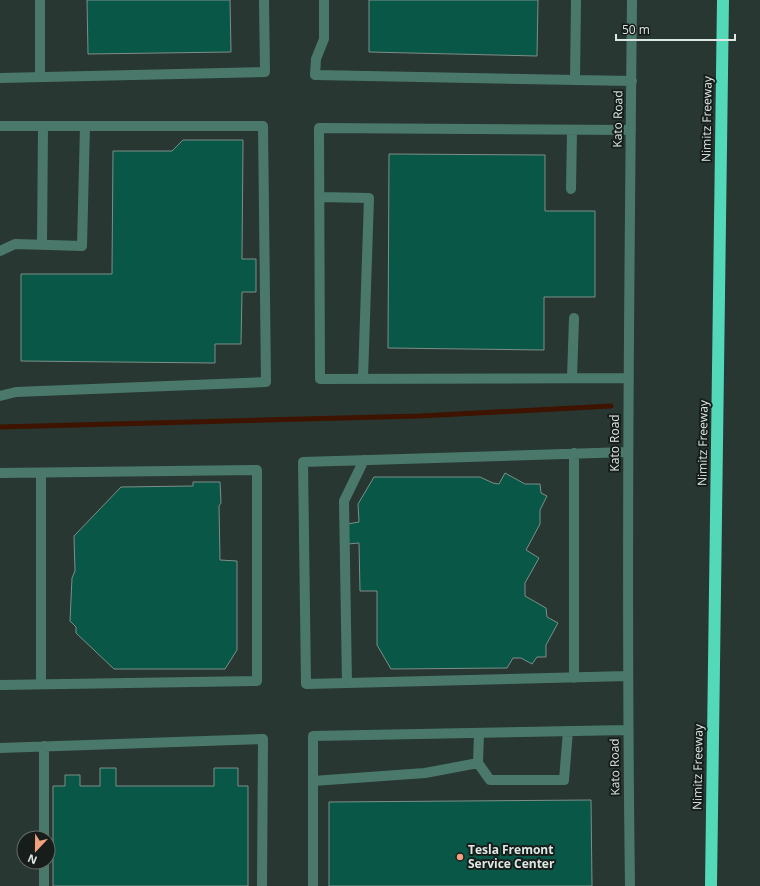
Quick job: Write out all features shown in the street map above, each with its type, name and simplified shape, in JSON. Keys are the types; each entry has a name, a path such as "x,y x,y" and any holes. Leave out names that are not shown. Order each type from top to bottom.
{"highway":[{"name":"Nimitz Freeway","path":"710,886 723,0"}],"street":[{"path":"40,0 40,77"},
{"path":"0,78 264,72 264,0"},
{"path":"324,0 324,39 316,59 315,75 632,81"},
{"path":"575,80 576,0"},
{"name":"Kato Road","path":"630,886 628,730 628,378 632,0"},
{"path":"0,126 263,126 266,382 16,392 0,396"},
{"path":"42,245 43,126"},
{"path":"0,251 15,244 82,246 85,126"},
{"path":"628,378 320,379 319,128 631,130"},
{"path":"571,189 572,130"},
{"path":"319,197 369,198 363,378"},
{"path":"572,378 574,318"},
{"path":"628,452 303,462 306,684 628,676"},
{"path":"574,453 574,678"},
{"path":"347,683 344,501 364,460"},
{"path":"0,473 257,470 256,681 0,685"},
{"path":"41,473 41,684"},
{"path":"313,886 313,736 628,730"},
{"path":"479,733 478,763 490,780 564,780 568,731"},
{"path":"0,748 263,739 262,886"},
{"path":"44,746 44,830"},
{"path":"313,781 425,773 478,763"},
{"path":"44,870 44,886"}],"building":[{"path":"87,0 230,0 231,52 88,54"},
{"path":"369,0 538,0 537,56 369,52"},
{"path":"183,140 243,140 242,259 256,259 256,292 242,292 241,344 215,344 215,363 21,361 21,274 112,274 113,151 172,151"},
{"path":"389,154 545,155 545,211 595,211 595,297 544,297 544,350 388,348"},
{"path":"505,473 525,484 540,484 541,493 547,496 540,510 540,524 526,550 539,558 525,583 525,596 546,608 547,617 558,623 546,645 546,657 537,657 532,664 521,658 513,658 507,668 391,669 377,645 377,591 360,591 359,543 348,544 347,524 359,522 358,504 374,477 480,477 499,484"},
{"path":"193,482 220,482 220,560 237,561 237,650 225,669 114,669 76,633 76,627 70,621 72,578 75,571 74,536 121,487 193,486"},
{"path":"100,768 116,768 116,786 214,786 214,768 238,768 238,786 248,786 248,886 53,886 53,870 56,870 56,830 53,830 53,786 65,786 65,775 80,775 80,786 100,786"},
{"name":"Tesla Fremont Service Center","path":"591,800 592,886 329,886 329,802"}],"waterway":[{"path":"0,427 420,416 611,406"}],"place":[{"name":"Tesla Fremont Service Center","path":"460,857"}]}
